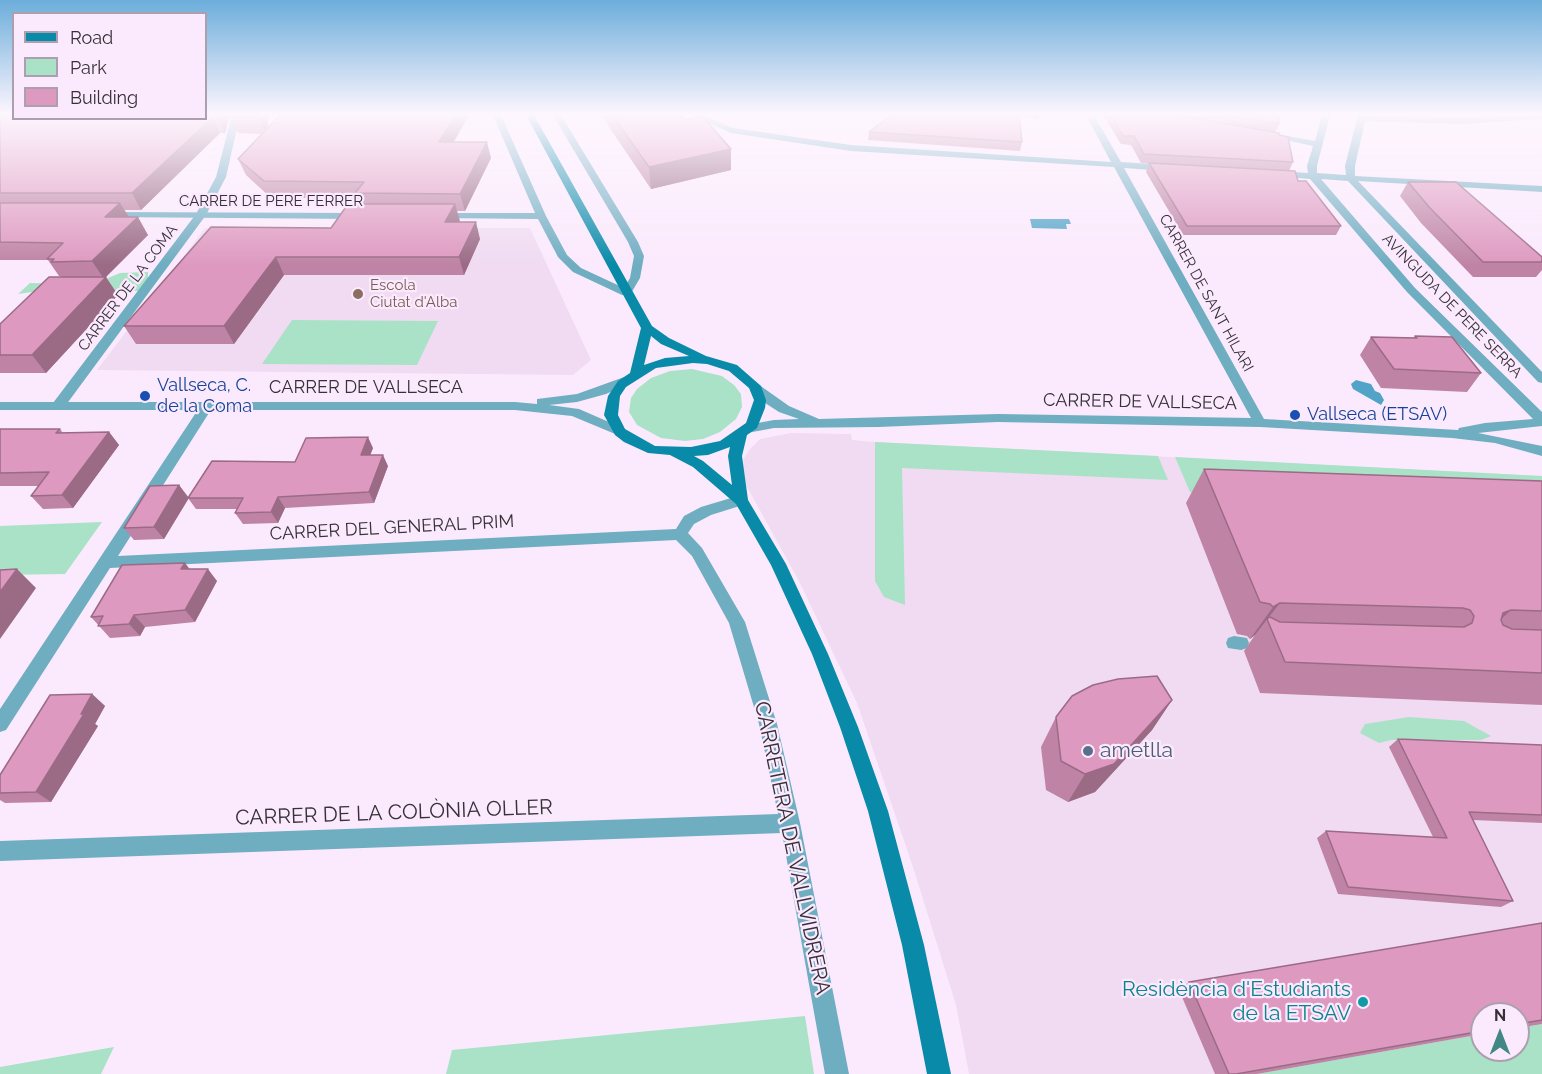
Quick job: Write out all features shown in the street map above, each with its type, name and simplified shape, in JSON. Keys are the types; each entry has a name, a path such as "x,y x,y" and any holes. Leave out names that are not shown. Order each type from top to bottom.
{"main road":[{"path":"557,165 647,328 665,341 733,368 755,386 760,400 752,425 744,432 708,450 674,452 653,450 629,439 620,432 611,415 614,396 631,376 647,328"},
{"path":"631,376 665,362 708,360"},
{"path":"741,500 735,456 744,432"},
{"path":"674,452 698,464 741,500 782,574 820,654 849,727 878,812 905,908 939,1074"}],"street":[{"name":"CARRER DE LA COMA","path":"58,406 201,215 221,177 224,165"},
{"path":"519,165 541,216 563,257 577,270 626,293 635,278 639,256 587,165"},
{"path":"1105,165 1175,169"},
{"path":"1312,165 1313,176"},
{"path":"1350,165 1351,179"},
{"name":"CARRER DE SANT HILARI","path":"1118,166 1260,423"},
{"path":"1267,174 1542,189"},
{"name":"AVINGUDA DE PERE SERRA","path":"1313,176 1411,290 1542,421"},
{"name":"AVINGUDA DE PERE SERRA","path":"1351,179 1542,379"},
{"name":"CARRER DE PERE FERRER","path":"95,215 377,216"},
{"path":"424,216 541,216"},
{"path":"515,406 577,398 602,391 631,376"},
{"name":"CARRER DE VALLSECA","path":"755,386 766,398 784,409 806,418 828,423"},
{"path":"0,724 208,405"},
{"name":"CARRER DE VALLSECA","path":"0,406 515,406"},
{"path":"515,406 574,412 620,432"},
{"name":"CARRER DE VALLSECA","path":"744,432 774,424 879,423 998,418 1260,423 1452,434 1495,439 1542,452"},
{"name":"CARRER DE VALLSECA","path":"1452,434 1485,427 1542,421"},
{"path":"680,534 688,520 706,511 741,500"},
{"name":"CARRER DEL GENERAL PRIM","path":"106,562 680,534"},
{"name":"CARRETERA DE VALLVIDRERA","path":"680,534 697,552 737,622 768,724 790,823 837,1074"},
{"name":"CARRER DE LA COLÒNIA OLLER","path":"0,851 790,823"}],"shaded area":[{"name":"Escola Ciutat d'Alba","path":"205,228 530,228 591,360 573,375 97,370"},
{"path":"791,433 851,434 852,440 875,442 1542,476 1542,1074 969,1074 956,1005 913,867 857,703 799,581 746,485 742,470 744,458 760,439"}],"green space":[{"path":"148,272 148,279 139,291 39,291 18,294 30,283 80,284 101,281 120,273"},
{"path":"292,320 438,321 417,365 262,364"},
{"path":"692,369 722,376 734,385 741,394 742,407 736,419 720,432 703,439 685,441 661,438 637,425 629,412 631,398 637,389 651,378 670,371"},
{"path":"875,442 1158,456 1168,480 902,468 905,605 884,597 875,581"},
{"path":"1175,457 1542,476 1542,503 1190,492"},
{"path":"102,522 65,574 0,575 0,526"},
{"path":"1409,717 1464,721 1491,736 1481,740 1391,740 1379,743 1360,733 1365,724"},
{"path":"805,1016 814,1074 446,1074 452,1050"},
{"path":"1542,1024 1542,1074 1257,1074 1470,1036 1470,1062 1530,1062 1530,1026"},
{"path":"114,1047 101,1074 0,1074 0,1067"}],"water":[{"path":"1030,219 1069,219 1071,224 1066,224 1067,229 1032,228"},
{"path":"1356,380 1371,384 1375,391 1380,393 1384,400 1381,405 1353,389 1351,384"}],"building":[{"path":"0,165 162,165 132,193 0,193"},
{"path":"245,165 475,165 460,194 355,193 364,182 264,181"},
{"path":"1150,165 1295,171 1298,181 1306,181 1341,226 1187,226"},
{"path":"1408,182 1456,182 1542,257 1542,262 1483,262"},
{"path":"0,203 120,203 105,217 138,217 92,261 51,262 54,259 47,259 63,243 0,242"},
{"path":"348,204 455,204 445,222 476,222 459,257 276,257 224,326 124,326 211,227 331,228"},
{"path":"49,277 106,277 32,355 0,355 0,324"},
{"path":"1415,336 1452,337 1481,373 1394,369 1371,337 1417,338"},
{"path":"0,429 60,429 56,433 109,432 62,495 31,496 49,472 0,473"},
{"path":"368,437 361,455 383,455 369,492 278,497 271,512 235,513 243,498 188,498 212,461 295,462 306,438"},
{"path":"1204,469 1542,481 1542,611 1511,610 1503,613 1501,620 1503,625 1512,629 1542,630 1542,673 1285,662 1267,619 1270,617 1280,622 1464,627 1472,623 1474,616 1470,610 1463,608 1280,603 1273,607 1260,602"},
{"path":"179,485 154,527 124,528 150,486"},
{"path":"185,563 181,569 208,569 185,610 134,615 129,624 98,626 103,616 91,617 122,565"},
{"path":"17,569 0,592 0,570"},
{"path":"1157,676 1172,700 1114,764 1085,774 1061,761 1056,717 1072,696 1093,685 1118,679"},
{"path":"92,694 81,714 84,714 36,792 0,793 0,775 50,695"},
{"path":"1398,739 1542,745 1542,815 1469,812 1513,901 1348,887 1326,831 1447,838"},
{"name":"Residència d'Estudiants de la ETSAV","path":"1542,923 1542,1020 1530,1022 1530,1002 1470,1002 1470,1033 1236,1074 1229,1074 1189,982"}],"place":[{"name":"Escola Ciutat d'Alba","path":"358,294"},
{"name":"Vallseca, C. de la Coma","path":"145,396"},
{"name":"Vallseca (ETSAV)","path":"1295,415"},
{"name":"ametlla","path":"1088,751"},
{"name":"Residència d'Estudiants de la ETSAV","path":"1363,1002"}]}
